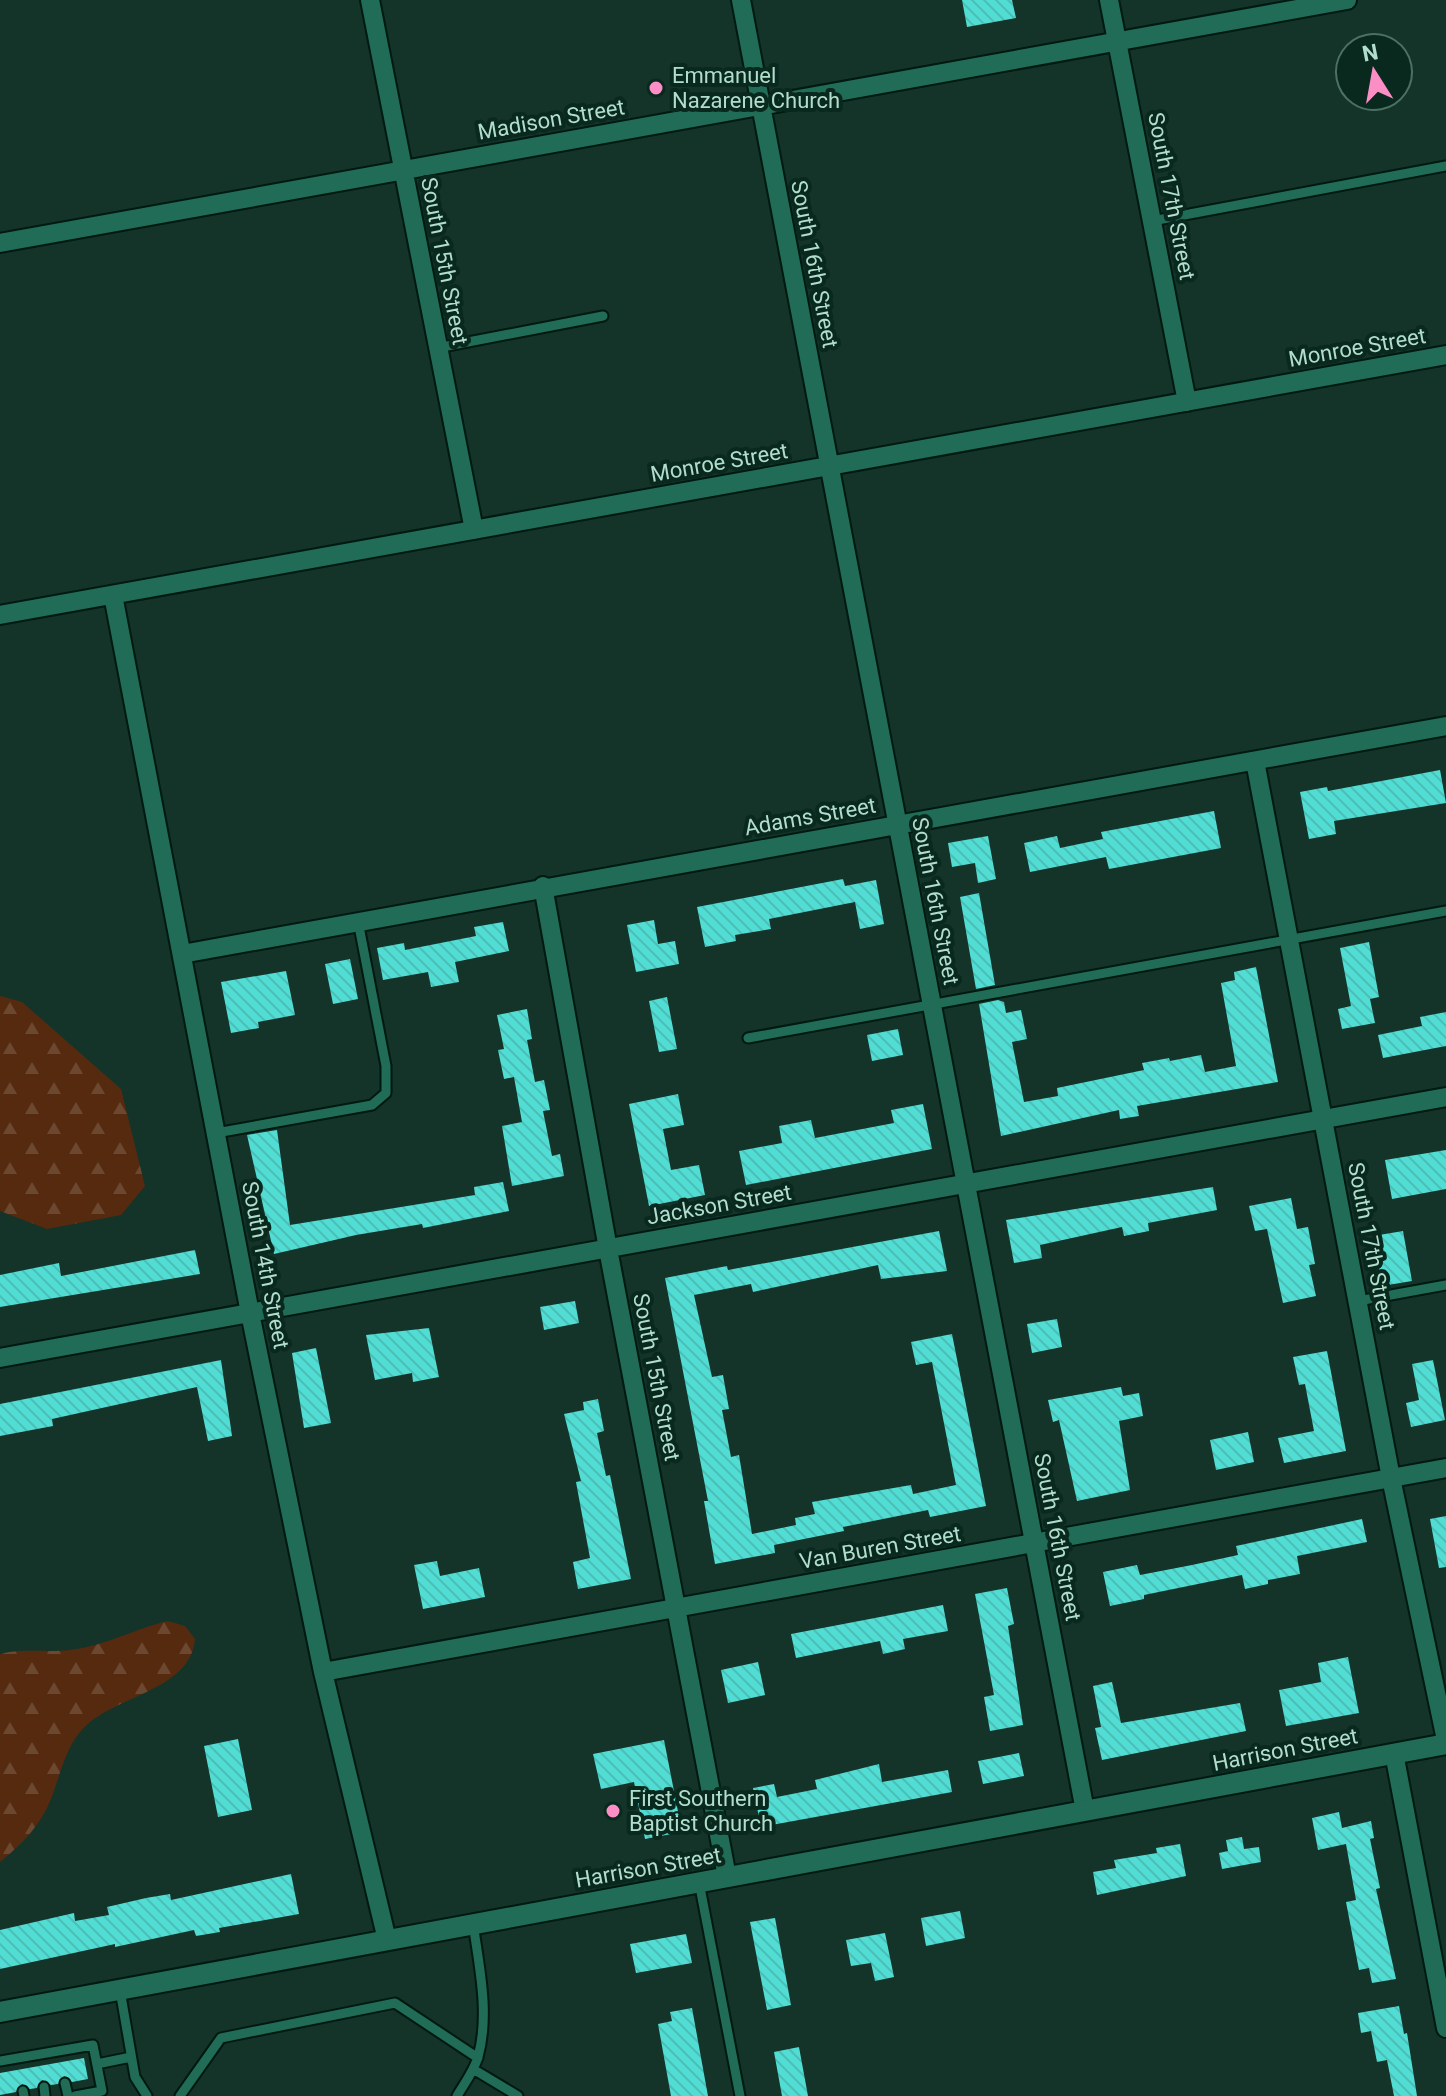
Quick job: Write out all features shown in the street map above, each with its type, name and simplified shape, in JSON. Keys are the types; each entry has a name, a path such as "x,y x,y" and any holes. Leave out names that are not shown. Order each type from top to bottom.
{"street":[{"name":"South 15th Street","path":"370,0 474,530"},
{"name":"South 16th Street","path":"741,0 1085,1811"},
{"name":"South 17th Street","path":"1109,0 1187,402"},
{"name":"Madison Street","path":"0,243 1347,0"},
{"name":"Monroe Street","path":"0,615 1446,355"},
{"name":"South 14th Street","path":"113,595 250,1313 323,1672 387,1940"},
{"name":"Adams Street","path":"182,954 543,886 1446,726"},
{"name":"South 17th Street","path":"1255,761 1391,1478 1446,1742"},
{"name":"South 15th Street","path":"543,886 727,1877"},
{"name":"Jackson Street","path":"0,1358 1446,1097"},
{"name":"Van Buren Street","path":"323,1672 1446,1468"},
{"name":"Harrison Street","path":"0,2012 1446,1742"},
{"path":"1394,1753 1441,1971 1446,2028"}],"lane":[{"path":"1152,221 1446,166"},
{"path":"437,348 603,316"},
{"path":"748,1038 932,1007 1288,938 1446,911"},
{"path":"216,1133 372,1105 386,1093 386,1066 358,921"},
{"path":"1358,1301 1446,1285"},
{"path":"699,1882 740,2096"},
{"path":"457,2096 478,2058 483,1992 473,1923"},
{"path":"120,1990 135,2077 147,2096"},
{"path":"180,2096 221,2038 395,2003 478,2058"},
{"path":"0,2061 93,2045 102,2091 75,2096"},
{"path":"59,2051 61,2062"},
{"path":"38,2055 40,2066"},
{"path":"97,2064 131,2057"},
{"path":"17,2058 19,2070"},
{"path":"473,2069 518,2096"},
{"path":"65,2083 68,2096"}],"green space":[{"path":"0,996 22,1002 121,1089 145,1186 121,1215 47,1229 0,1211"},
{"path":"168,1621 185,1626 195,1639 190,1657 179,1671 164,1682 110,1709 80,1732 68,1752 42,1817 23,1841 0,1862 0,1654 83,1648"}],"building":[{"path":"962,0 1012,0 1016,18 967,27"},
{"path":"1440,770 1446,803 1334,821 1336,834 1309,839 1300,792 1327,787 1328,791"},
{"path":"1214,811 1221,848 1109,869 1106,857 1030,872 1024,843 1057,836 1060,848 1103,839 1101,832"},
{"path":"988,836 996,879 978,883 975,863 952,867 948,843"},
{"path":"843,879 845,886 876,880 884,924 860,929 855,902 769,919 771,929 735,935 736,941 705,947 697,907"},
{"path":"979,893 995,985 976,989 960,897"},
{"path":"654,920 658,944 675,941 679,964 636,972 627,925"},
{"path":"503,922 509,951 455,962 459,982 431,987 428,972 383,980 377,948 404,943 405,950 476,936 474,927"},
{"path":"1369,942 1379,997 1370,999 1375,1023 1342,1029 1338,1009 1351,1006 1340,948"},
{"path":"350,959 358,999 333,1004 325,964"},
{"path":"1256,967 1278,1082 1137,1106 1139,1116 1120,1119 1119,1110 1001,1136 979,1004 998,1000 1004,1002 1006,1013 1021,1010 1027,1039 1012,1042 1024,1102 1058,1096 1057,1088 1144,1070 1142,1063 1169,1058 1170,1061 1201,1055 1205,1072 1236,1066 1221,983 1235,980 1234,972"},
{"path":"286,971 295,1015 258,1022 259,1028 231,1033 221,982"},
{"path":"667,997 677,1049 659,1052 649,1001"},
{"path":"527,1009 532,1039 527,1040 535,1082 544,1080 550,1110 543,1111 552,1156 560,1154 564,1176 512,1186 502,1126 522,1122 514,1077 504,1079 498,1050 504,1049 497,1015"},
{"path":"1446,1012 1446,1046 1383,1058 1378,1035 1422,1026 1420,1017"},
{"path":"898,1029 903,1055 872,1061 867,1035"},
{"path":"678,1094 684,1125 663,1129 671,1170 699,1165 705,1195 649,1206 629,1104"},
{"path":"923,1104 932,1149 746,1185 739,1151 782,1143 779,1126 811,1120 815,1138 894,1123 891,1110"},
{"path":"277,1130 290,1225 475,1195 474,1187 503,1182 509,1211 423,1228 422,1224 356,1235 274,1254 247,1135"},
{"path":"1446,1150 1446,1189 1392,1199 1385,1160"},
{"path":"1213,1187 1217,1210 1148,1223 1149,1231 1124,1236 1122,1227 1040,1245 1042,1258 1014,1263 1006,1220"},
{"path":"1291,1198 1297,1229 1308,1227 1315,1264 1309,1265 1316,1296 1283,1303 1267,1229 1255,1231 1249,1206"},
{"path":"939,1231 947,1271 881,1279 878,1265 753,1292 751,1284 694,1295 712,1377 723,1375 729,1409 722,1410 731,1457 739,1455 752,1534 796,1525 795,1518 815,1514 812,1502 911,1485 913,1494 956,1485 932,1362 916,1365 911,1342 952,1334 986,1506 930,1517 928,1510 843,1527 844,1531 774,1545 775,1553 715,1564 704,1501 708,1501 665,1278 727,1266 728,1270"},
{"path":"1403,1231 1412,1281 1382,1286 1373,1236"},
{"path":"195,1250 200,1274 0,1307 0,1275 59,1263 61,1276"},
{"path":"575,1301 579,1323 544,1330 540,1307"},
{"path":"1057,1319 1062,1347 1032,1353 1027,1324"},
{"path":"429,1328 439,1377 413,1382 412,1373 375,1380 366,1335"},
{"path":"316,1348 331,1423 304,1428 292,1353"},
{"path":"1327,1351 1346,1451 1284,1463 1278,1438 1314,1431 1305,1384 1299,1385 1293,1357"},
{"path":"221,1360 232,1436 208,1441 197,1387 52,1419 53,1426 0,1436 0,1404"},
{"path":"1433,1360 1445,1420 1411,1427 1406,1403 1419,1400 1412,1364"},
{"path":"1121,1387 1123,1396 1139,1393 1143,1416 1119,1421 1130,1490 1077,1501 1059,1420 1053,1422 1048,1400"},
{"path":"598,1399 604,1431 597,1433 606,1476 610,1475 631,1579 578,1589 573,1562 590,1558 576,1482 581,1481 564,1414 584,1410 583,1402"},
{"path":"1248,1432 1254,1462 1216,1470 1210,1440"},
{"path":"1446,1516 1446,1567 1439,1568 1430,1519"},
{"path":"1362,1519 1367,1542 1297,1556 1300,1574 1268,1580 1268,1584 1245,1589 1242,1575 1144,1595 1144,1599 1110,1606 1103,1572 1137,1565 1140,1575 1192,1565 1238,1555 1236,1546"},
{"path":"437,1561 440,1576 479,1568 485,1597 423,1609 414,1565"},
{"path":"1007,1588 1014,1624 1008,1626 1023,1725 990,1731 984,1697 994,1695 975,1594"},
{"path":"943,1605 948,1631 903,1639 905,1649 883,1654 880,1641 796,1658 791,1634"},
{"path":"1348,1657 1359,1713 1286,1726 1279,1690 1321,1682 1318,1663"},
{"path":"758,1662 765,1695 728,1703 721,1670"},
{"path":"1112,1682 1121,1723 1240,1703 1246,1731 1102,1760 1095,1728 1101,1727 1093,1686"},
{"path":"238,1739 252,1810 218,1817 204,1746"},
{"path":"664,1740 682,1832 645,1839 634,1782 601,1789 593,1754"},
{"path":"1019,1753 1024,1776 983,1784 978,1761"},
{"path":"879,1764 882,1782 948,1770 952,1792 761,1827 753,1788 774,1784 777,1797 817,1789 815,1780"},
{"path":"1339,1812 1342,1828 1371,1821 1374,1838 1370,1839 1380,1888 1376,1889 1396,1979 1372,1983 1369,1968 1359,1970 1346,1902 1356,1900 1346,1844 1318,1850 1312,1818"},
{"path":"1242,1837 1244,1849 1259,1847 1261,1862 1222,1869 1219,1853 1228,1851 1226,1840"},
{"path":"1180,1844 1186,1876 1097,1895 1093,1872 1116,1868 1114,1860 1157,1853 1156,1848"},
{"path":"291,1874 299,1914 219,1928 220,1932 196,1936 194,1930 115,1947 115,1944 0,1969 0,1930 74,1913 75,1921 109,1915 107,1907 146,1898 170,1894 171,1900"},
{"path":"960,1911 965,1938 926,1946 921,1918"},
{"path":"775,1918 791,2005 767,2010 750,1922"},
{"path":"885,1933 894,1977 875,1981 871,1963 851,1966 846,1940"},
{"path":"686,1934 692,1963 636,1973 630,1944"},
{"path":"1399,2006 1404,2034 1407,2033 1417,2096 1394,2096 1387,2060 1377,2062 1371,2031 1361,2033 1358,2013"},
{"path":"692,2008 708,2096 671,2096 658,2024 672,2021 670,2012"},
{"path":"799,2047 808,2096 782,2096 774,2052"},
{"path":"84,2058 88,2079 72,2082 64,2076 58,2084 51,2085 42,2080 37,2088 30,2089 22,2084 16,2092 0,2095 0,2073"}],"place":[{"name":"Emmanuel Nazarene Church","path":"656,88"},
{"name":"First Southern Baptist Church","path":"613,1811"}]}
